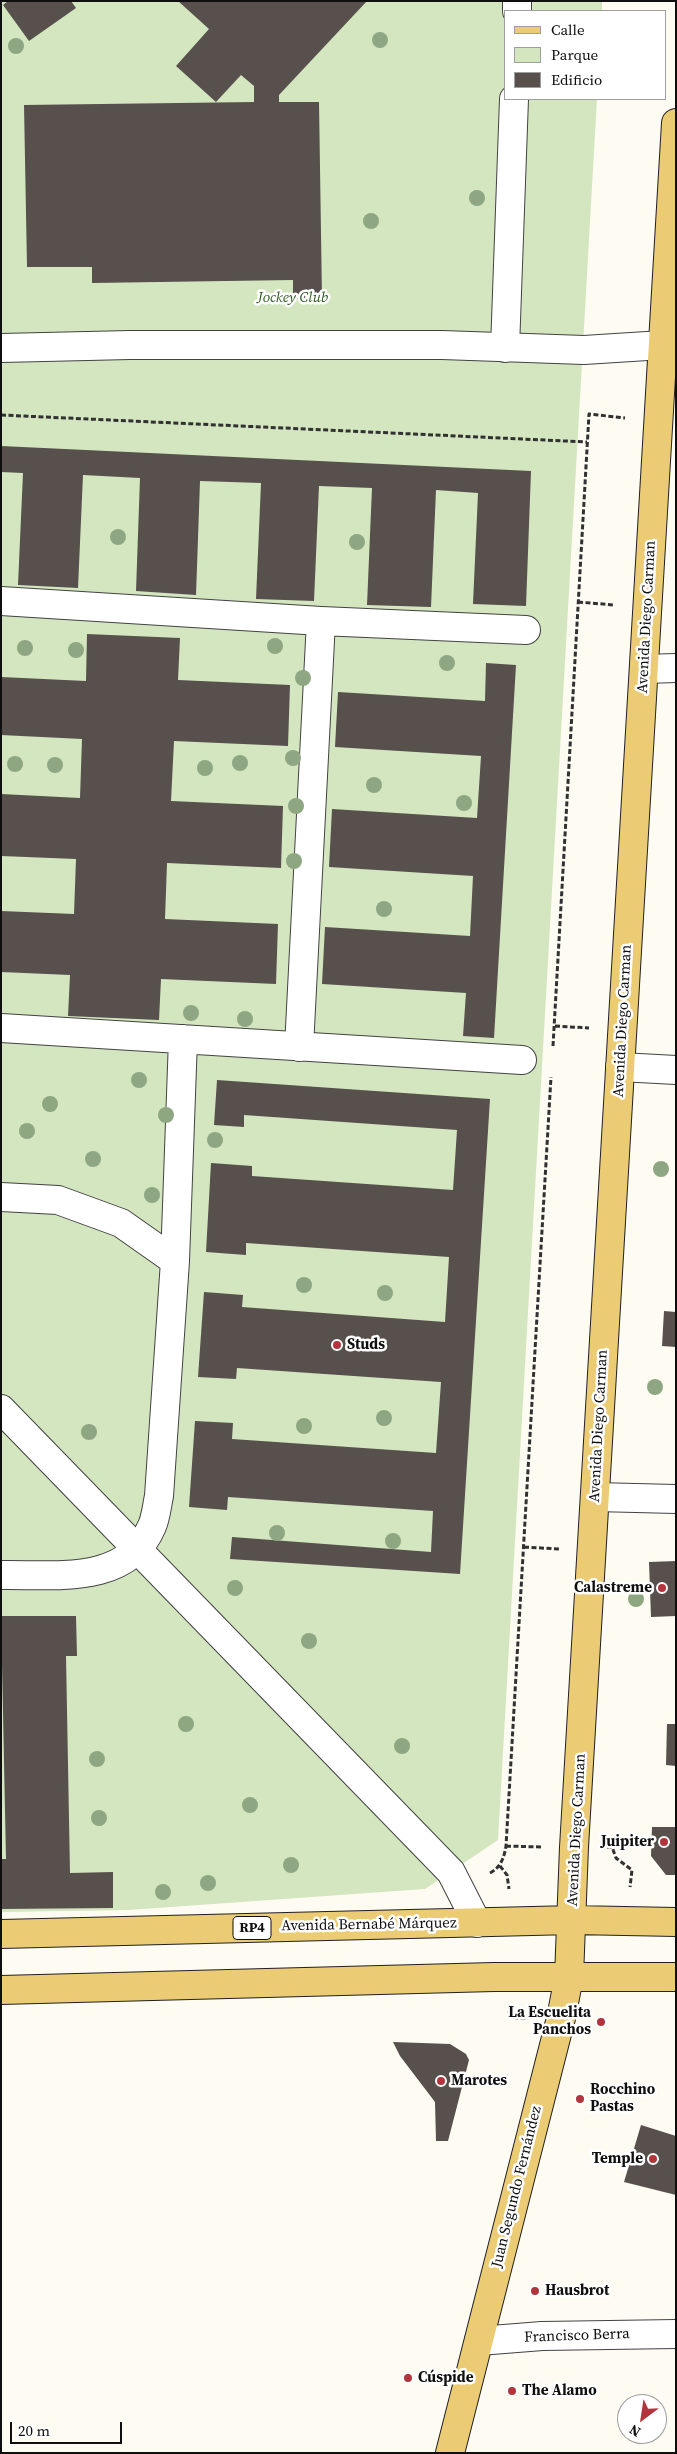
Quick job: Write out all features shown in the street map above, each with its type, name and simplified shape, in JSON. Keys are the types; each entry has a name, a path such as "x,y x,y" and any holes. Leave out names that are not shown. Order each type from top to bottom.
{"main road":[{"name":"Avenida Diego Carman","path":"573,1920 574,1847 620,1067 663,345 672,252 676,123"},
{"name":"Avenida Bernabé Márquez","path":"1,1934 573,1920 676,1922"},
{"name":"Juan Segundo Fernández","path":"450,2453 561,2018 569,1977 573,1920"},
{"path":"1,1990 569,1977 676,1978"}],"street":[{"path":"505,348 514,100"},
{"path":"1,348 130,345 374,345 584,350 663,345"},
{"path":"1,601 321,621 526,630"},
{"path":"300,1047 321,621"},
{"path":"644,669 676,668"},
{"path":"1,1028 522,1060"},
{"path":"1,1575 96,1573 119,1564 138,1548 152,1526 159,1496 175,1261 183,1039"},
{"path":"620,1067 676,1070"},
{"path":"1,1197 58,1200 121,1223 175,1261"},
{"path":"1,1409 452,1872 477,1923"},
{"path":"595,1497 676,1499"},
{"name":"Francisco Berra","path":"479,2341 542,2336 676,2334"}],"path":[{"path":"553,1053 589,414"},
{"path":"1,415 588,442"},
{"path":"506,1846 552,1072"}],"green space":[{"name":"Jockey Club","path":"1,1 602,1 602,10 504,10 504,100 597,100 498,1840 425,1889 128,1910 1,1912"}],"building":[{"path":"8,1 71,1 76,8 29,41 3,5"},
{"path":"178,1 367,1 279,95 279,102 319,102 322,299 293,299 293,280 92,283 92,267 27,267 24,105 254,102 254,86 241,75 216,102 176,66 209,29"},
{"path":"1,446 531,471 526,606 473,604 478,493 436,490 431,607 367,605 372,488 319,486 314,601 256,599 261,483 200,481 196,595 136,591 140,478 83,475 78,588 18,585 23,473 1,472"},
{"path":"87,634 180,638 178,680 290,685 288,746 174,741 171,801 283,806 281,868 167,863 165,919 278,924 276,984 161,979 159,1020 68,1016 70,975 1,972 1,911 74,914 76,859 1,856 1,794 80,798 82,739 1,735 1,677 86,681"},
{"path":"486,663 516,665 494,1038 463,1036 466,993 322,984 325,927 470,936 473,876 329,867 332,809 477,818 481,756 335,747 338,692 485,701"},
{"name":"Studs","path":"217,1080 490,1099 460,1574 230,1559 232,1537 431,1552 433,1511 228,1497 227,1510 189,1507 195,1421 233,1423 232,1439 436,1453 441,1382 237,1368 236,1379 198,1377 204,1292 243,1295 242,1307 445,1322 449,1257 246,1243 246,1255 206,1252 211,1163 252,1166 252,1176 453,1190 457,1130 244,1115 244,1127 214,1125"},
{"path":"664,1311 676,1312 676,1347 662,1346"},
{"path":"676,1561 676,1616 651,1617 649,1562"},
{"path":"1,1616 76,1616 77,1656 66,1656 70,1873 113,1872 113,1908 1,1909 1,1859 6,1859"},
{"path":"667,1724 676,1724 676,1766 666,1765"},
{"name":"Juipiter","path":"652,1827 676,1827 676,1875 666,1875 651,1856"},
{"name":"Marotes","path":"393,2042 450,2044 466,2054 469,2060 448,2141 436,2141 435,2102 400,2056"},
{"name":"Temple","path":"641,2125 676,2136 676,2195 624,2182"}],"place":[{"name":"Studs","path":"337,1345"},
{"name":"Calastreme","path":"662,1588"},
{"name":"Juipiter","path":"664,1842"},
{"name":"La Escuelita Panchos","path":"601,2022"},
{"name":"Marotes","path":"441,2081"},
{"name":"Rocchino Pastas","path":"580,2099"},
{"name":"Temple","path":"653,2159"},
{"name":"Hausbrot","path":"535,2291"},
{"name":"Cúspide","path":"408,2378"},
{"name":"The Alamo","path":"512,2391"}]}
